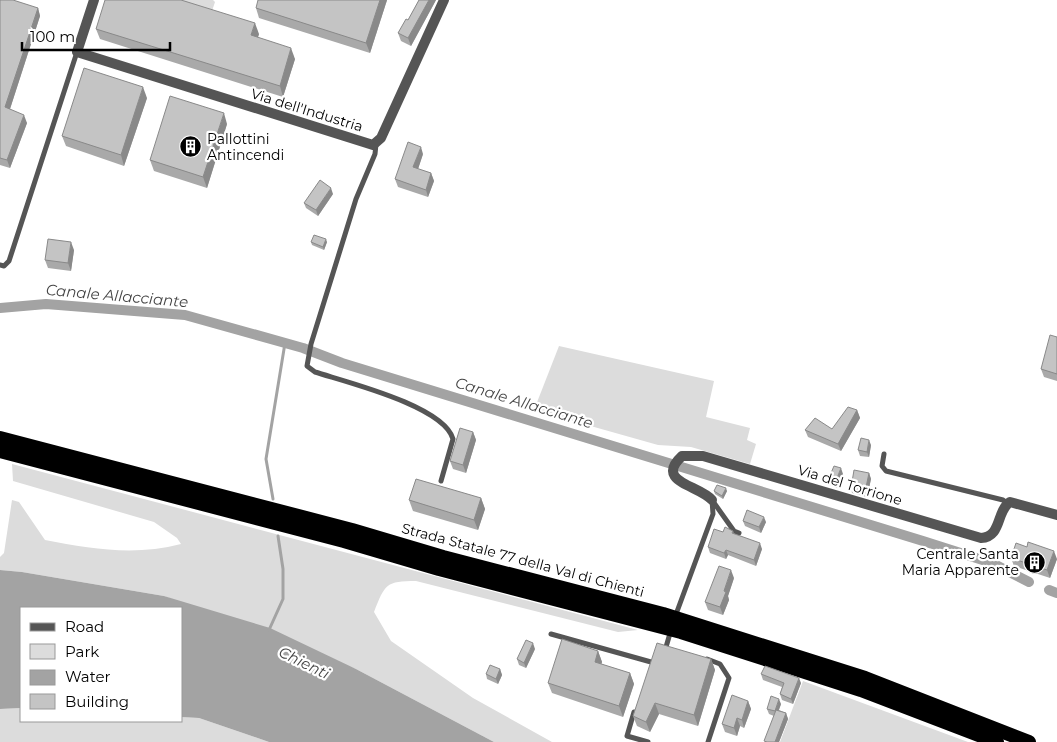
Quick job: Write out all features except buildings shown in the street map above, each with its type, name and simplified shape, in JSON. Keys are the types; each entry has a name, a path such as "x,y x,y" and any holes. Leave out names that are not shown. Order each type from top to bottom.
{"highway":[{"name":"Strada Statale 77 della Val di Chienti","path":"0,438 28,452"},
{"name":"Strada Statale 77 della Val di Chienti","path":"0,451 28,452 352,530 662,621 865,678 1029,742"},
{"name":"Strada Statale 77 della Val di Chienti","path":"682,626 861,690 997,742"}],"street":[{"path":"77,52 94,0"},
{"name":"Via dell'Industria","path":"77,52 369,144 376,144 444,0"},
{"name":"Via del Torrione","path":"712,500 699,489 679,482 672,473 674,465 682,456 703,456 981,538 987,538 996,530 1007,504"},
{"path":"1007,504 1014,501 1057,515"}],"lane":[{"path":"0,265 4,266 10,261 77,52"},
{"path":"376,144 356,199 306,361 307,366 315,372 403,401 443,423 451,432 453,439 441,482"},
{"path":"884,454 882,466 886,471 1003,500 1007,504"},
{"path":"712,500 734,531 739,533"},
{"path":"666,647 676,612 713,514 712,500"},
{"path":"551,634 652,659 648,671"},
{"path":"658,648 666,647 675,650"},
{"path":"702,658 720,664 729,678 708,742"},
{"path":"636,708 627,736 648,742"}],"green space":[{"path":"159,0 213,0 215,2 210,17"},
{"path":"559,346 714,381 706,417 750,428 747,440 756,444 750,464 691,447 658,445 534,410"},
{"path":"12,464 638,630 618,632 416,581 392,583 388,586 381,595 374,612 391,641 473,698 552,742 494,742 356,669 164,596 0,570 0,557 4,553 12,500 19,502 45,540 113,550 147,550 181,544 177,538 154,522 13,481"},
{"path":"803,681 968,742 780,742"},
{"path":"20,708 20,722 182,722 182,717 199,718 269,742 0,742 0,709"}],"water":[{"name":"Chienti","path":"0,570 164,596 270,628 356,669 494,742 269,742 199,718 182,717 182,607 20,607 20,708 0,709"}],"waterway":[{"name":"Canale Allacciante","path":"0,308 46,304 185,315 303,348 342,363 923,541 992,563 1029,582"},
{"path":"273,499 266,459 285,343"},
{"path":"269,630 283,599 283,569 278,536"},
{"name":"Canale Allacciante","path":"1049,590 1057,593"}],"place":[{"name":"Pallottini Antincendi","path":"191,147"},
{"name":"Centrale Santa Maria Apparente","path":"1035,562"}]}
